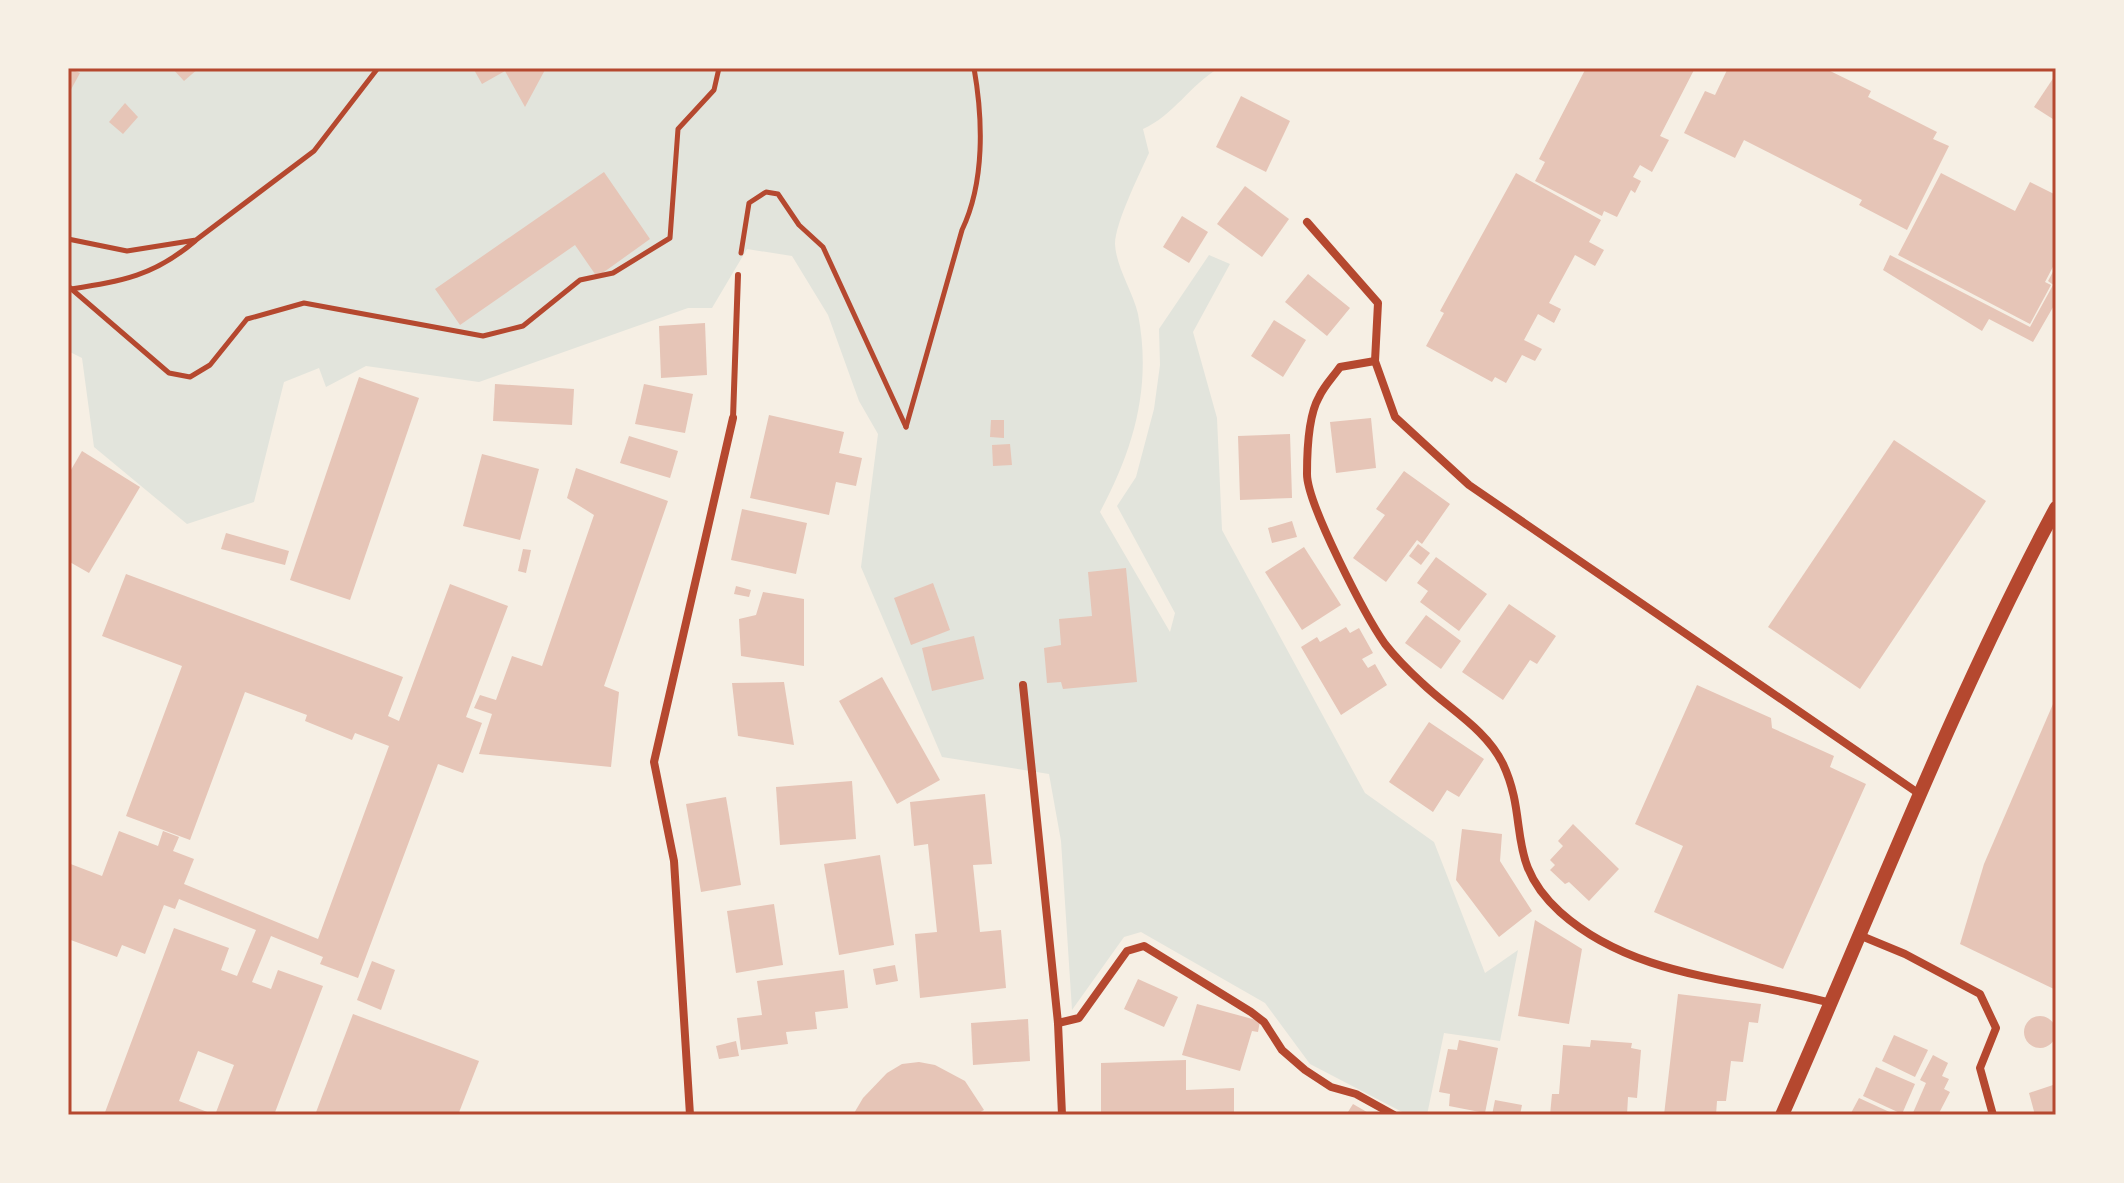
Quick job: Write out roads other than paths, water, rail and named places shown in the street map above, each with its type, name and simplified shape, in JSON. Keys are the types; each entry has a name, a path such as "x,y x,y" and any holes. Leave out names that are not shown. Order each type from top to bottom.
{"street":[{"path":"1307,222 1378,303 1375,361 1395,417 1469,485 1918,793"},
{"path":"1375,361 1340,367 1317,399 1307,477 1324,529 1385,644 1422,683 1474,726 1502,762 1517,807 1520,853 1535,886 1561,913 1619,950 1664,968 1831,1003"},
{"path":"690,1115 674,861 654,762 733,418"},
{"path":"1782,1115 1918,793 2019,577 2056,508"},
{"path":"1023,685 1058,1023 1062,1115"},
{"path":"1859,935 1905,954 1980,994 1996,1028 1980,1068 1993,1115"},
{"path":"1058,1023 1079,1018 1127,951 1144,946 1251,1012 1264,1022 1282,1050 1318,1079 1394,1115"}],"lane":[{"path":"733,418 738,275"}]}
